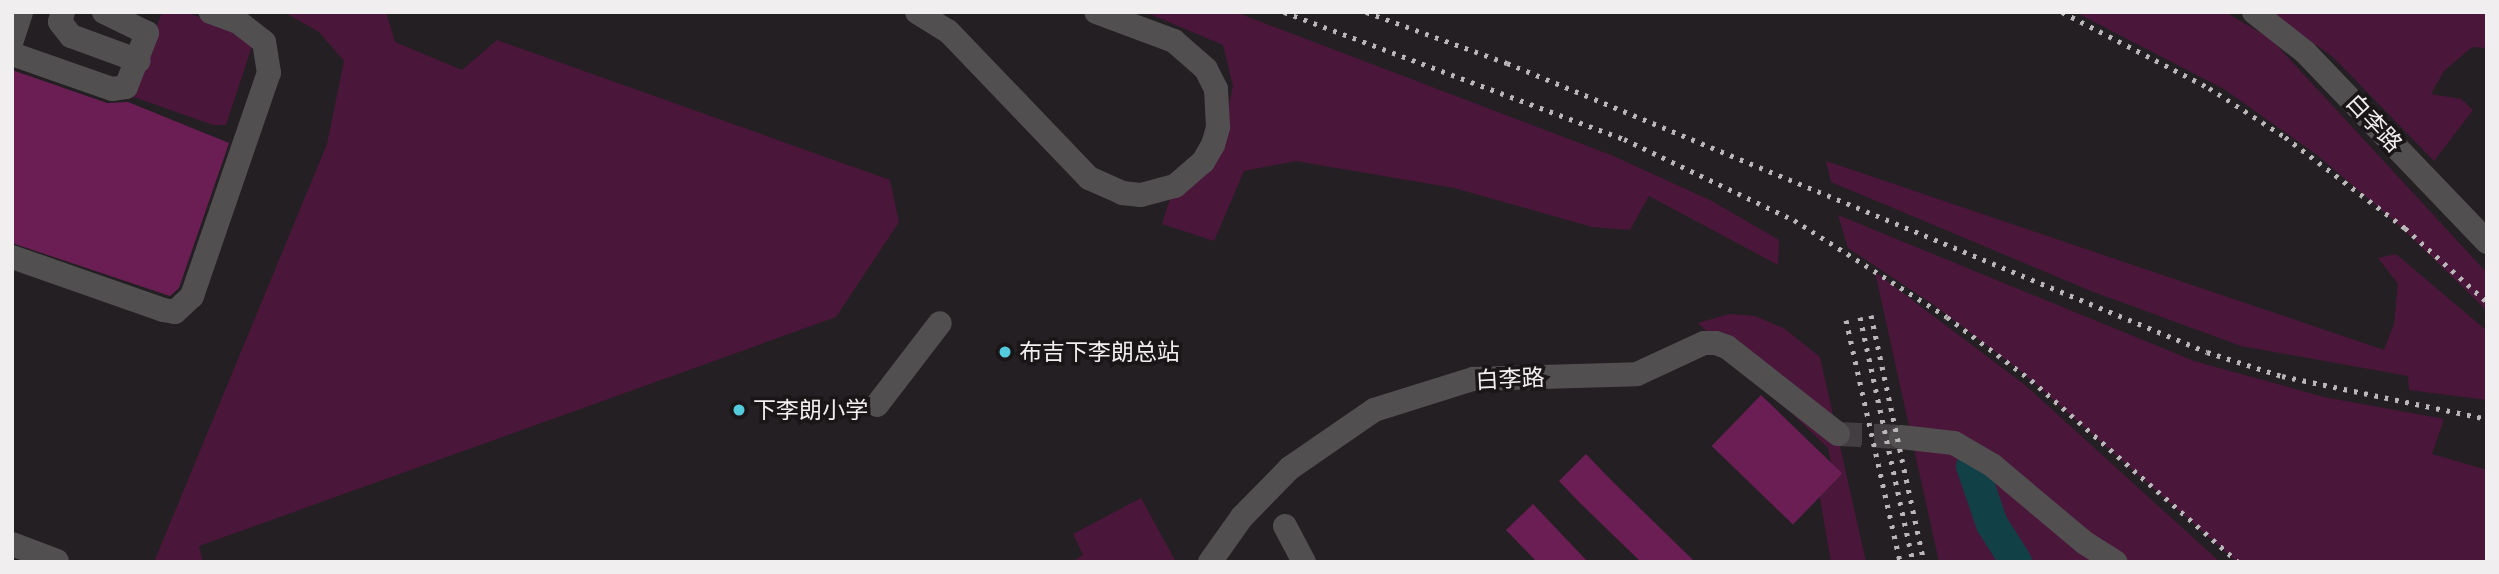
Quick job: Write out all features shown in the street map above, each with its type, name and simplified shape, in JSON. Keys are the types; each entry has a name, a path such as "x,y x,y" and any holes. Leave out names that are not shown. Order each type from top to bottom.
{"street":[{"path":"12,40 21,12"},
{"path":"34,12 62,17 71,36 138,61"},
{"path":"12,54 112,89 126,87 147,33 104,12"},
{"path":"12,257 163,310 175,312 192,296 269,73 264,42 238,22 211,12"},
{"path":"917,12 948,31 1089,178 1122,193 1141,195 1175,186 1197,169 1213,145 1219,117 1216,89 1206,69 1174,41 1096,12"},
{"name":"白李路","path":"2254,12 2305,52 2487,242"},
{"path":"877,405 940,323"},
{"name":"白李路","path":"1210,562 1242,517 1290,468 1311,453 1374,410 1472,379 1637,374 1704,343 1716,343 1838,434"},
{"path":"1901,437 1954,443 1992,465 2085,543 2115,562"},
{"path":"1285,526 1304,562"},
{"path":"12,544 57,561"}],"shaded area":[{"path":"162,12 185,12 240,32 252,46 226,125 213,125 131,96"},
{"path":"284,12 386,12 395,42 462,70 497,40 890,180 899,222 836,317 199,546 203,562 154,562 327,144 344,61 319,32"},
{"path":"1145,12 1235,12 1611,155 1712,201 1779,240 1778,265 1649,196 1630,230 1592,227 1454,188 1296,161 1244,171 1214,241 1162,224 1171,196 1220,146 1233,86 1223,45"},
{"path":"2075,12 2225,12 2271,39 2487,273 2487,311 2399,225 2317,155 2224,89"},
{"path":"2270,12 2487,14 2487,48 2472,47 2444,71 2431,94 2461,99 2473,110 2434,161 2333,57"},
{"path":"1826,161 2384,350 2394,324 2398,284 2378,258 2396,254 2487,331 2487,400 2409,390 2408,376 2241,346 2091,291 1831,182"},
{"path":"1838,215 2194,361 2324,397 2444,419 2432,454 2487,470 2487,562 2237,562 2023,373 1934,305 1848,248"},
{"path":"1875,272 2025,385 2220,562 1939,562"},
{"path":"1729,314 1755,316 1785,329 1820,357 1866,562 1831,562 1818,487 1833,471 1828,448 1698,323"},
{"path":"1141,498 1176,562 1072,562 1083,555 1073,534"}],"building":[{"path":"12,70 107,103 128,102 229,143 179,288 170,296 12,243"},
{"path":"1761,395 1842,473 1793,525 1712,446"},
{"path":"1586,454 1695,562 1641,562 1579,502 1559,481"},
{"path":"1533,504 1588,562 1537,562 1506,530"}],"waterway":[{"path":"1972,466 1992,524 2016,562"}],"tunnel":[{"path":"1838,434 1901,437"}],"railway":[{"path":"1284,12 1624,139 1794,220 1947,317 2031,380 2238,562"},
{"path":"1366,12 1507,63 2207,352 2282,376 2487,419"},
{"path":"2062,12 2209,88 2285,137 2405,228 2487,302"},
{"path":"1871,315 1924,562"},
{"path":"1860,317 1913,562"},
{"path":"1846,320 1900,562"}],"place":[{"name":"布吉下李朗总站","path":"1005,352"},
{"name":"下李朗小学","path":"739,410"}]}
